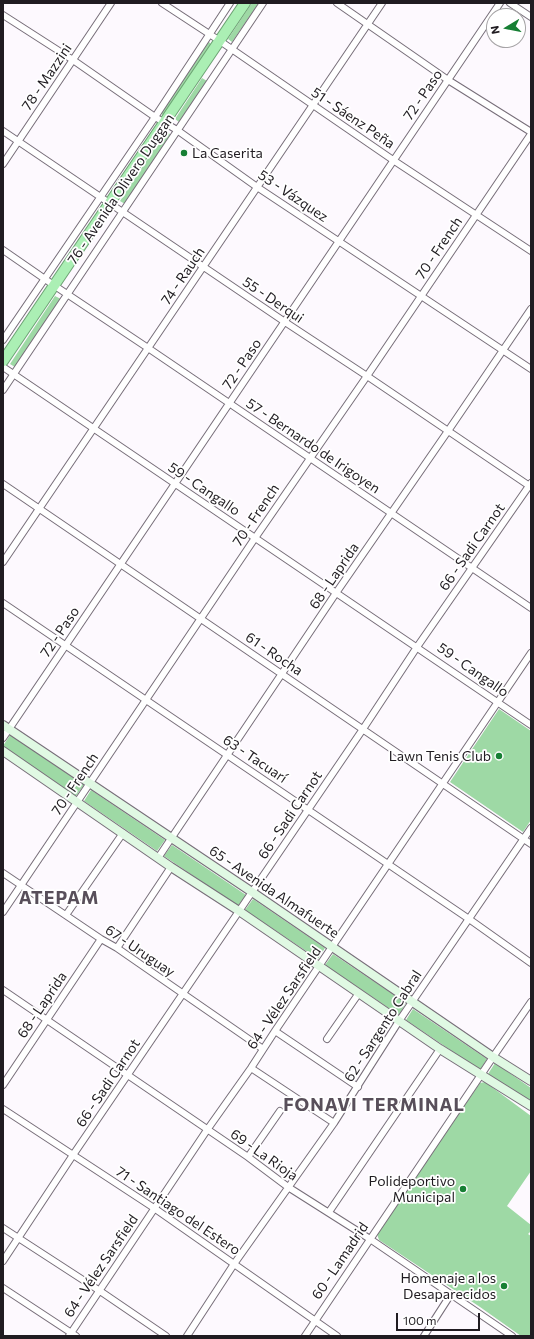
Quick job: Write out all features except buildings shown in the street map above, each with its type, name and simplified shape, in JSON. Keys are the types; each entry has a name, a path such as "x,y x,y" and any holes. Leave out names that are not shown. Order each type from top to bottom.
{"highway":[{"name":"76 - Avenida Olivero Duggan","path":"3,361 245,3"}],"main road":[{"name":"65 - Avenida Almafuerte","path":"6,727 531,1081"},
{"path":"3,751 440,1049 531,1106"}],"street":[{"name":"78 - Mazzini","path":"3,164 111,3"},
{"name":"51 - Sáenz Peña","path":"162,3 232,49 393,160 531,251"},
{"name":"76 - Avenida Olivero Duggan","path":"3,340 45,280 230,3"},
{"name":"76 - Avenida Olivero Duggan","path":"3,390 263,3"},
{"path":"337,3 448,80 531,133"},
{"name":"74 - Rauch","path":"3,562 38,508 382,3"},
{"name":"72 - Paso","path":"3,738 6,727 66,646 500,3"},
{"path":"510,3 531,17"},
{"name":"53 - Vázquez","path":"3,15 73,60 154,117 177,130 258,187 531,369"},
{"name":"55 - Derqui","path":"3,131 203,267 530,485"},
{"name":"70 - French","path":"3,912 255,538 367,376 531,133"},
{"name":"57 - Bernardo de Irigoyen","path":"3,250 45,280 148,348 531,608"},
{"name":"68 - Laprida","path":"158,858 336,593 531,309"},
{"name":"59 - Cangallo","path":"3,367 531,725"},
{"name":"61 - Rocha","path":"3,484 531,844"},
{"name":"66 - Sadi Carnot","path":"3,1261 73,1155 363,729 417,647 530,485"},
{"name":"63 - Tacuarí","path":"3,603 227,754 531,963"},
{"name":"64 - Vélez Sarsfield","path":"72,1335 154,1208 251,1068 531,653"},
{"name":"62 - Sargento Cabral","path":"187,1336 234,1264 334,1123 399,1021 531,828"},
{"path":"66,915 122,833"},
{"path":"117,948 171,867"},
{"name":"67 - Uruguay","path":"3,873 101,939 117,948 263,1049"},
{"name":"68 - Laprida","path":"3,1085 101,939"},
{"name":"69 - La Rioja","path":"3,990 248,1157 288,1187 330,1212 512,1336"},
{"path":"327,1039 359,994"},
{"name":"60 - Lamadrid","path":"305,1336 493,1056 531,1002"},
{"path":"275,1031 358,1087"},
{"path":"330,1212 440,1049"},
{"path":"251,1068 334,1123"},
{"name":"71 - Santiago del Estero","path":"3,1109 154,1208 337,1336"},
{"path":"248,1157 280,1112"},
{"path":"3,1228 166,1336"},
{"path":"3,1288 72,1335"},
{"path":"424,1336 451,1294"}],"green space":[{"path":"252,3 259,3 232,42 228,39"},
{"path":"208,41 211,44 163,115 160,113"},
{"path":"202,78 207,81 179,122 175,119"},
{"path":"166,131 171,135 125,204 120,201"},
{"path":"55,296 61,299 15,367 10,364"},
{"name":"Lawn Tenis Club","path":"499,709 531,731 531,820 523,832 450,782"},
{"path":"10,735 84,785 76,796 3,746"},
{"path":"91,790 165,840 157,851 84,801"},
{"path":"172,845 246,895 238,906 164,856"},
{"path":"253,899 325,948 318,959 245,910"},
{"path":"333,954 406,1003 399,1015 325,965"},
{"path":"413,1009 487,1059 480,1070 406,1020"},
{"path":"495,1063 531,1088 531,1105 488,1074"},
{"name":"Polideportivo Municipal","path":"485,1082 531,1116 531,1171 507,1206 531,1225 531,1231 528,1234 531,1236 531,1336 521,1336 379,1240 377,1234 480,1083"}],"place":[{"name":"La Caserita","path":"184,153"},
{"name":"Lawn Tenis Club","path":"499,756"},
{"name":"Polideportivo Municipal","path":"463,1189"},
{"name":"Homenaje a los Desaparecidos","path":"504,1286"}],"district":[{"name":"ATEPAM","path":"59,898"},
{"name":"FONAVI TERMINAL","path":"374,1105"}]}
